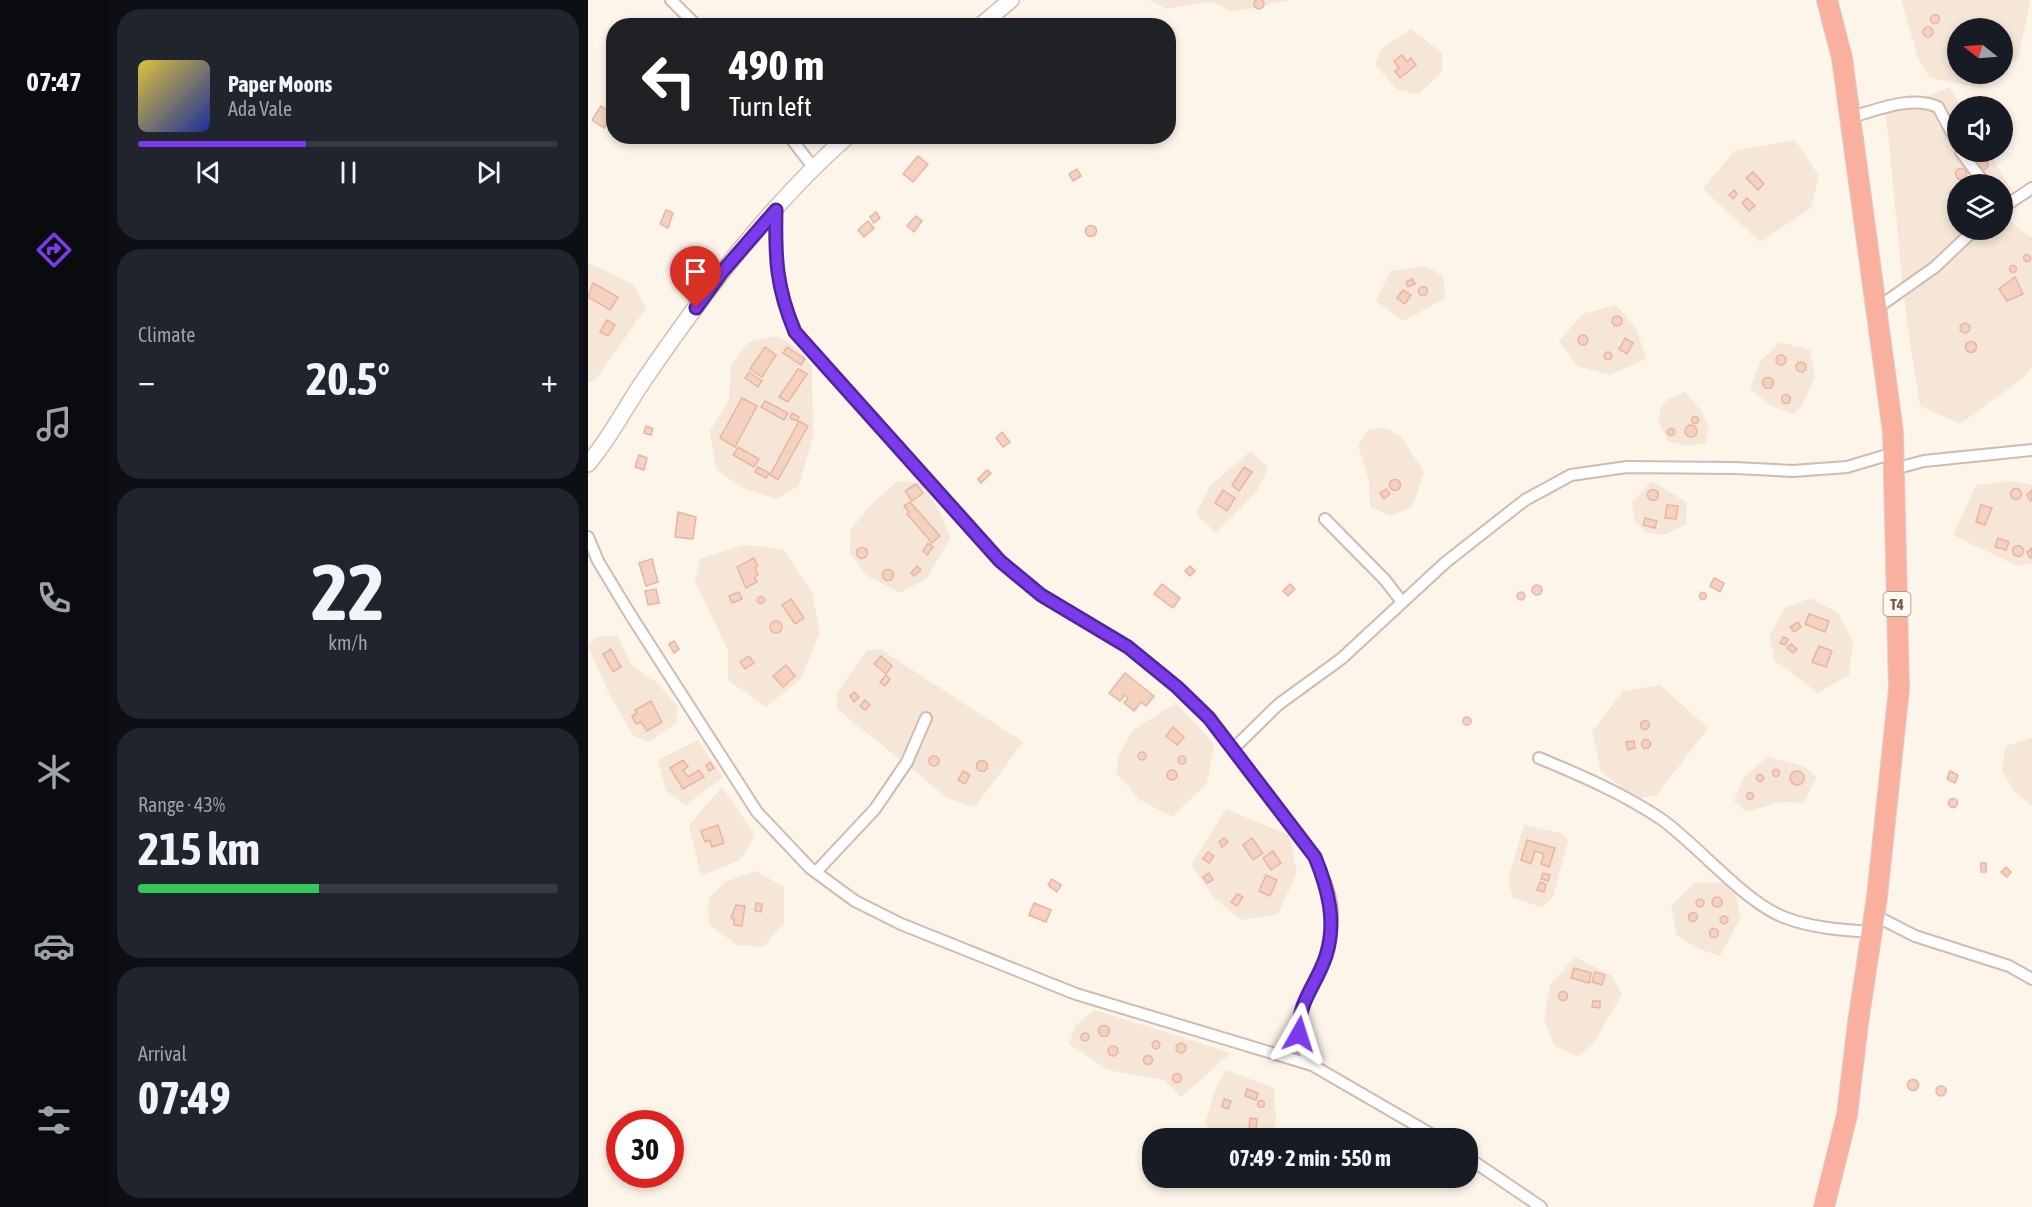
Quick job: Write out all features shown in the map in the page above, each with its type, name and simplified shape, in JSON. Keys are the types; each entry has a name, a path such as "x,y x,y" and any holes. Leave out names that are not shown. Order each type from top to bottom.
{"highway":[{"name":"T4","path":"1824,1207 1847,1115 1873,923 1899,688 1894,461 1877,308 1851,117 1842,57 1827,0"}],"street":[{"path":"671,0 689,18"},
{"path":"990,18 1011,0"},
{"path":"1851,117 1902,103 1924,102 1938,107 1947,124"},
{"path":"795,144 813,167"},
{"path":"590,457 722,272 813,167 839,144"},
{"path":"2013,201 2032,188"},
{"path":"776,210 775,256 781,298 795,332 1000,561 1041,595 1128,647 1201,711 1233,749 1315,857 1326,884 1332,916 1326,956 1303,1000 1299,1021 1304,1053 1312,1065"},
{"path":"1877,308 1935,267 1963,240"},
{"path":"1233,749 1279,704 1341,659 1446,562 1525,500 1572,475 1627,467 1793,471 2032,450"},
{"path":"1325,519 1385,580 1402,602"},
{"path":"588,537 598,561 630,614 757,812 816,872 855,901 901,924 1076,994 1312,1065 1421,1128"},
{"path":"816,872 875,809 907,762 926,718"},
{"path":"1539,758 1608,789 1659,818 1745,891 1785,918 1836,930 1873,923 2008,966 2032,979"},
{"path":"1478,1164 1541,1207"}],"shaded area":[{"path":"1149,0 1290,0 1231,12 1218,4 1204,2 1167,9"},
{"path":"1901,0 2030,0 2019,57 2013,62 2013,18 1947,18 1947,81 1930,78 1919,60"},
{"path":"1411,29 1442,53 1442,72 1419,94 1398,90 1375,65 1381,49"},
{"path":"1961,84 1987,84 1982,88"},
{"path":"1949,87 1955,96 1947,96 1947,162 1994,162 2002,174 1947,174 1947,240 2013,240 2013,224 2032,238 2032,366 2024,377 1960,424 1920,406 1906,316 1886,115"},
{"path":"1795,140 1819,176 1811,208 1760,242 1703,189 1734,151"},
{"path":"2013,193 2017,199 2013,205"},
{"path":"588,263 633,284 646,308 595,380 588,383"},
{"path":"1425,266 1443,276 1445,298 1404,321 1376,302 1390,271"},
{"path":"1616,305 1637,330 1646,359 1610,375 1577,366 1559,341 1583,314"},
{"path":"778,336 800,351 812,367 813,437 799,486 776,499 742,488 716,469 710,431 729,401 731,364 749,342"},
{"path":"1780,342 1810,350 1815,377 1803,404 1794,414 1771,406 1750,388 1761,360"},
{"path":"1685,392 1702,412 1708,428 1706,444 1685,445 1669,442 1659,424 1660,409 1669,398"},
{"path":"1387,428 1401,437 1424,472 1413,506 1391,516 1370,507 1369,481 1358,445 1369,429"},
{"path":"1251,451 1268,468 1257,491 1216,533 1196,514 1211,485"},
{"path":"897,481 921,483 941,514 950,538 927,578 900,593 866,575 850,553 850,531 866,510"},
{"path":"1652,481 1687,503 1686,524 1664,535 1647,533 1634,520 1632,502"},
{"path":"2015,481 2032,485 2032,563 2018,566 1953,535 1976,485"},
{"path":"743,545 783,549 812,592 820,632 801,679 765,707 728,680 728,650 695,582 700,559"},
{"path":"1811,598 1838,613 1853,642 1849,675 1818,693 1775,661 1769,636 1786,607"},
{"path":"617,635 631,665 656,682 677,706 676,723 649,742 634,736 609,694 588,646 598,637"},
{"path":"880,649 1023,742 975,807 948,798 837,709 837,693 867,650"},
{"path":"1660,685 1708,728 1657,795 1635,799 1601,771 1592,732 1623,691"},
{"path":"1176,703 1214,744 1207,783 1172,817 1139,799 1116,773 1119,755 1133,730"},
{"path":"2032,738 2032,806 2015,792 2002,771 2006,746"},
{"path":"698,740 723,777 686,805 666,791 658,760"},
{"path":"1767,757 1803,766 1817,777 1803,803 1781,802 1746,812 1734,801 1744,777"},
{"path":"722,787 755,835 740,860 701,876 689,825"},
{"path":"1226,809 1289,835 1297,872 1278,914 1242,920 1214,898 1191,865"},
{"path":"1524,825 1560,833 1568,840 1553,897 1542,907 1513,898 1508,880"},
{"path":"756,871 784,887 784,923 763,947 737,945 709,924 708,899 725,882"},
{"path":"1732,882 1741,917 1720,956 1697,948 1677,935 1671,906 1694,883"},
{"path":"1575,957 1611,975 1622,994 1595,1041 1577,1057 1554,1045 1544,1019 1550,985"},
{"path":"1095,1010 1231,1053 1181,1097 1164,1080 1108,1070 1069,1044 1076,1025"},
{"path":"1226,1070 1274,1088 1276,1125 1273,1128 1209,1128 1205,1123 1215,1090"}],"building":[{"path":"1259,-1 1263,0 1263,8 1259,9 1255,8 1254,4 1255,0"},
{"path":"1935,14 1940,19 1935,24 1930,19"},
{"path":"1928,27 1933,32 1928,37 1923,32"},
{"path":"1402,55 1407,62 1411,58 1416,65 1400,78 1395,71 1399,68 1394,61"},
{"path":"601,106 606,109 604,128 592,120"},
{"path":"918,156 928,164 913,182 903,174"},
{"path":"1977,162 1987,162 1986,168 1982,170 1976,164"},
{"path":"1077,169 1081,176 1073,181 1069,174"},
{"path":"1957,170 1965,170 1966,174 1956,174"},
{"path":"1753,172 1764,184 1758,190 1746,178"},
{"path":"1734,190 1737,194 1733,199 1729,195"},
{"path":"1747,198 1755,206 1749,211 1742,203"},
{"path":"666,210 673,213 668,228 660,224"},
{"path":"876,212 880,218 874,223 870,217"},
{"path":"916,216 922,221 914,232 907,226"},
{"path":"868,221 874,228 864,237 858,230"},
{"path":"1091,226 1095,227 1095,235 1091,236 1087,235 1086,231 1087,227"},
{"path":"2027,254 2031,258 2027,262 2023,258"},
{"path":"2013,265 2017,269 2013,273 2009,269"},
{"path":"2015,277 2023,294 2007,301 1999,289"},
{"path":"1412,279 1415,284 1408,287 1406,282"},
{"path":"593,283 618,297 610,310 588,297"},
{"path":"1423,287 1427,291 1423,295 1419,291"},
{"path":"1403,290 1411,295 1405,304 1397,298"},
{"path":"1617,316 1622,321 1617,326 1612,321"},
{"path":"607,320 615,325 608,336 600,332"},
{"path":"1965,323 1969,324 1969,332 1965,333 1961,332 1960,328 1961,324"},
{"path":"1583,335 1588,340 1583,345 1578,340"},
{"path":"1625,338 1633,343 1627,354 1619,349"},
{"path":"1971,342 1975,343 1975,351 1971,352 1967,351 1966,347 1967,343"},
{"path":"765,347 776,355 762,377 750,369"},
{"path":"787,347 805,359 801,365 783,353"},
{"path":"1608,352 1612,356 1608,360 1604,356"},
{"path":"1781,355 1785,356 1785,364 1781,365 1777,364 1776,360 1777,356"},
{"path":"1801,362 1806,367 1801,372 1796,367"},
{"path":"798,369 807,374 788,402 779,397"},
{"path":"749,372 762,381 758,387 745,378"},
{"path":"1768,378 1772,379 1772,387 1768,388 1764,387 1763,383 1764,379"},
{"path":"1786,394 1791,399 1786,404 1781,399"},
{"path":"742,398 757,406 735,447 720,438"},
{"path":"765,401 788,413 784,420 761,407"},
{"path":"792,413 799,417 797,421 790,418"},
{"path":"1695,416 1699,420 1695,424 1691,420"},
{"path":"799,421 808,426 778,480 770,475"},
{"path":"1693,425 1697,431 1693,437 1689,437 1685,429"},
{"path":"646,426 653,429 651,435 644,433"},
{"path":"1671,428 1675,432 1671,436 1667,432"},
{"path":"1002,432 1010,442 1003,447 996,438"},
{"path":"738,447 759,459 754,467 733,455"},
{"path":"639,455 647,458 644,470 635,467"},
{"path":"758,467 769,473 766,478 755,472"},
{"path":"1244,467 1252,472 1239,491 1232,485"},
{"path":"987,470 991,473 981,483 978,479"},
{"path":"1395,480 1399,481 1399,489 1395,490 1391,489 1390,485 1391,481"},
{"path":"916,484 923,493 912,501 905,491"},
{"path":"1386,489 1390,494 1384,499 1380,493"},
{"path":"2016,489 2020,490 2020,498 2016,499 2012,498 2011,494 2012,490"},
{"path":"1223,490 1235,498 1227,511 1215,503"},
{"path":"1653,490 1657,491 1657,499 1653,500 1649,499 1648,495 1649,491"},
{"path":"2032,490 2032,501 2030,501 2027,495"},
{"path":"910,502 940,536 932,543 907,514 909,512 904,506"},
{"path":"1667,505 1678,506 1676,519 1665,518"},
{"path":"1981,505 1992,508 1985,525 1976,522"},
{"path":"678,512 696,517 693,539 675,537"},
{"path":"1645,518 1657,521 1655,528 1643,525"},
{"path":"1998,538 2009,542 2006,550 1995,547"},
{"path":"928,543 933,547 927,555 923,551"},
{"path":"2018,546 2022,547 2022,555 2018,556 2014,555 2013,551 2014,547"},
{"path":"862,547 868,553 862,559 856,553"},
{"path":"2032,548 2032,558 2030,558 2027,552"},
{"path":"754,558 758,566 755,567 758,575 754,577 757,582 746,588 737,567"},
{"path":"652,559 658,582 646,586 639,563"},
{"path":"917,566 921,570 914,576 911,573"},
{"path":"1190,566 1195,571 1190,576 1185,571"},
{"path":"888,569 894,575 888,581 882,575"},
{"path":"1714,578 1724,583 1720,592 1710,586"},
{"path":"1162,584 1180,598 1173,608 1154,594"},
{"path":"1290,584 1295,589 1288,596 1283,591"},
{"path":"1537,585 1542,590 1537,595 1532,590"},
{"path":"656,589 659,603 648,605 645,591"},
{"path":"739,592 742,599 732,603 729,596"},
{"path":"1521,592 1525,596 1521,600 1517,596"},
{"path":"1703,592 1707,596 1703,600 1699,596"},
{"path":"761,597 764,600 761,603 758,600"},
{"path":"791,599 804,618 795,624 782,605"},
{"path":"1809,614 1829,621 1825,632 1805,624"},
{"path":"776,621 782,627 776,633 770,627"},
{"path":"1798,622 1801,627 1794,632 1790,627"},
{"path":"1783,637 1788,639 1785,645 1780,643"},
{"path":"674,641 679,649 674,653 669,644"},
{"path":"1791,644 1797,649 1793,653 1787,648"},
{"path":"1819,646 1832,651 1826,667 1812,662"},
{"path":"611,649 621,667 613,672 603,654"},
{"path":"749,656 754,663 745,669 740,662"},
{"path":"881,656 892,666 886,674 874,664"},
{"path":"786,665 795,676 783,687 773,676"},
{"path":"1125,673 1154,696 1146,706 1141,702 1134,711 1124,703 1128,698 1125,695 1120,701 1109,693"},
{"path":"886,675 890,679 885,686 880,682"},
{"path":"854,692 859,697 854,702 850,696"},
{"path":"865,700 870,705 865,710 860,706"},
{"path":"651,701 662,722 647,731 641,722 636,724 632,716 637,713 635,710"},
{"path":"1467,717 1471,721 1467,725 1463,721"},
{"path":"1645,721 1649,725 1645,729 1641,725"},
{"path":"1173,727 1184,737 1177,745 1166,736"},
{"path":"1646,740 1650,744 1646,748 1642,744"},
{"path":"1634,741 1635,748 1628,750 1626,742"},
{"path":"1142,752 1146,756 1142,760 1138,756"},
{"path":"934,756 938,757 938,765 934,766 930,765 929,761 930,757"},
{"path":"1182,756 1186,760 1182,764 1178,760"},
{"path":"683,760 688,767 683,770 688,777 699,770 704,777 683,789 670,768"},
{"path":"982,760 988,766 982,772 976,766"},
{"path":"710,762 714,768 709,771 706,765"},
{"path":"1776,769 1780,773 1776,777 1772,773"},
{"path":"1172,770 1177,775 1172,780 1167,775"},
{"path":"963,771 970,775 965,784 958,780"},
{"path":"1797,771 1802,773 1804,778 1802,783 1797,785 1792,783 1790,778 1792,773"},
{"path":"1950,771 1958,775 1955,783 1947,779"},
{"path":"1760,774 1764,778 1760,782 1756,778"},
{"path":"1750,792 1754,796 1750,800 1746,796"},
{"path":"1953,799 1957,803 1953,807 1949,803"},
{"path":"718,825 724,843 712,847 710,840 705,842 701,831"},
{"path":"1224,838 1228,842 1222,847 1219,842"},
{"path":"1252,838 1263,853 1253,860 1243,845"},
{"path":"1527,840 1555,848 1549,867 1541,864 1544,854 1535,851 1531,864 1521,860"},
{"path":"1273,851 1281,863 1271,870 1263,858"},
{"path":"1208,852 1214,856 1209,863 1203,859"},
{"path":"1981,863 1986,863 1986,872 1981,872"},
{"path":"2006,867 2011,872 2007,877 2001,872"},
{"path":"1209,873 1213,880 1207,883 1203,877"},
{"path":"1543,873 1550,875 1548,881 1541,879"},
{"path":"1266,875 1277,880 1270,896 1259,891"},
{"path":"1052,879 1061,885 1057,892 1048,885"},
{"path":"1540,882 1546,884 1544,892 1537,890"},
{"path":"1237,894 1243,897 1237,906 1231,902"},
{"path":"1717,897 1722,902 1717,907 1712,902"},
{"path":"1700,899 1704,903 1700,907 1696,903"},
{"path":"756,903 762,904 761,912 755,911"},
{"path":"1034,903 1051,910 1046,922 1029,915"},
{"path":"736,905 745,906 742,926 734,925 734,919 731,918"},
{"path":"1693,912 1698,917 1693,922 1688,917"},
{"path":"1724,916 1728,920 1724,924 1720,920"},
{"path":"1714,928 1719,933 1714,938 1709,933"},
{"path":"1574,968 1591,973 1589,983 1571,978"},
{"path":"1595,972 1605,975 1602,985 1592,982"},
{"path":"1563,991 1568,996 1563,1001 1558,996"},
{"path":"1593,1001 1600,1001 1600,1008 1592,1007"},
{"path":"1104,1025 1110,1031 1104,1037 1098,1031"},
{"path":"1085,1033 1089,1037 1085,1041 1081,1037"},
{"path":"1156,1041 1160,1045 1156,1049 1152,1045"},
{"path":"1181,1043 1185,1044 1185,1052 1181,1053 1177,1052 1176,1048 1177,1044"},
{"path":"1113,1046 1117,1047 1117,1055 1113,1056 1109,1055 1108,1051 1109,1047"},
{"path":"1148,1056 1152,1060 1148,1064 1144,1060"},
{"path":"1177,1073 1182,1078 1177,1083 1172,1078"},
{"path":"1913,1080 1917,1081 1917,1089 1913,1090 1909,1089 1908,1085 1909,1081"},
{"path":"1941,1086 1946,1091 1941,1096 1936,1091"},
{"path":"1247,1089 1258,1093 1256,1100 1245,1096"},
{"path":"1224,1099 1231,1101 1228,1109 1222,1107"},
{"path":"1261,1100 1265,1104 1261,1108 1257,1104"},
{"path":"1250,1118 1257,1119 1256,1128 1249,1128"}],"route":[{"path":"696,308 722,272 776,210 775,256 781,298 795,332 1000,561 1041,595 1128,647 1177,687 1209,718 1315,857 1326,884 1332,916 1326,956 1303,1000 1299,1034"}]}
